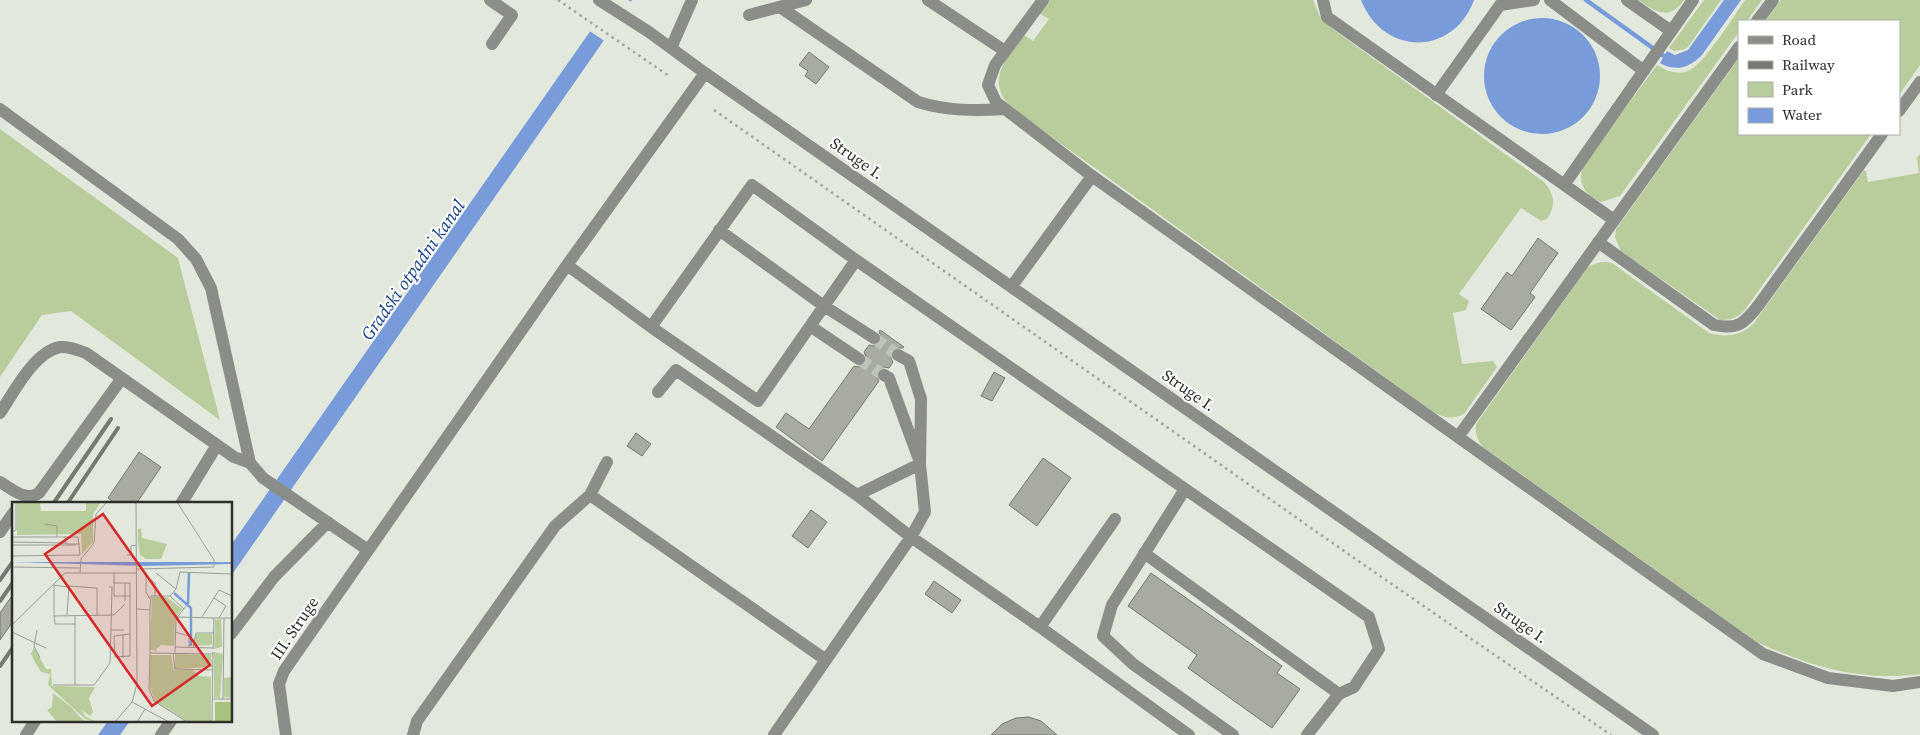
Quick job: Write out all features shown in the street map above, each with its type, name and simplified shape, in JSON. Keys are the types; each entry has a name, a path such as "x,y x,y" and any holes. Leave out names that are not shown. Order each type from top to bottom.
{"street":[{"path":"490,0 512,15 492,44"},
{"name":"Struge I.","path":"599,0 649,32 1653,735"},
{"path":"671,48 692,0"},
{"path":"749,15 806,0"},
{"path":"928,0 1005,51"},
{"path":"1043,0 994,65 988,85 996,102 1092,176 1763,654 1828,678 1893,686 1920,682"},
{"path":"1323,0 1328,17 1614,220"},
{"path":"1436,95 1500,5 1534,0"},
{"path":"1550,0 1644,71"},
{"path":"1627,0 1671,31"},
{"path":"1564,185 1694,0"},
{"path":"1758,20 1773,0"},
{"path":"780,7 918,102 937,108 976,111 1006,109"},
{"path":"1458,437 1738,48"},
{"name":"III. Struge","path":"286,735 279,684 284,671 567,265 705,73"},
{"path":"1900,110 1920,82"},
{"path":"0,109 178,239 196,259 211,288 250,463 263,478 368,550"},
{"path":"1598,242 1714,325 1736,327 1746,321 1758,306 1881,135"},
{"path":"1012,286 1092,176"},
{"path":"651,327 752,185 856,260 1369,617 1379,649 1354,687 1339,694 1307,735"},
{"path":"719,230 824,306 874,338"},
{"path":"567,265 651,327 758,401 856,260"},
{"path":"810,326 859,359"},
{"path":"0,412 31,366 44,354 59,347 72,348 86,353 234,457 250,463"},
{"path":"774,735 911,537 925,512 920,464 921,399 909,361 898,354"},
{"path":"658,392 676,370 857,495 911,537 1040,627 1189,735"},
{"path":"884,375 889,378 920,464"},
{"path":"0,482 22,500 39,494 122,378"},
{"path":"181,502 217,445"},
{"path":"413,735 417,721 555,526 590,495 607,462"},
{"path":"857,495 920,464"},
{"path":"1185,489 1112,605 1103,636 1133,664 1233,735"},
{"path":"590,495 826,660"},
{"path":"0,532 12,515"},
{"path":"1040,627 1115,519"},
{"path":"232,633 274,577 328,522"},
{"path":"1144,553 1339,694"},
{"path":"26,735 34,722"},
{"path":"161,735 170,722"}],"path":[{"path":"558,0 669,76"},
{"path":"714,110 1611,735"}],"green space":[{"path":"1049,0 1313,0 1320,17 1334,30 1544,182 1553,200 1552,209 1547,219 1541,221 1521,208 1459,294 1469,301 1466,310 1453,313 1462,364 1493,361 1497,367 1464,414 1448,417 1432,411 1013,109 1004,99 1000,89 1000,71 1024,35 1033,41 1049,19 1039,13"},
{"path":"1638,0 1684,0 1673,11 1662,12"},
{"path":"1704,0 1721,0 1688,47 1674,51 1669,48"},
{"path":"1745,0 1762,0 1748,20 1738,20 1738,33 1620,196 1601,202 1591,196 1582,183 1581,172 1583,166 1657,65 1677,73 1690,70 1711,49"},
{"path":"1781,0 1920,0 1920,65 1900,94 1900,20 1766,20"},
{"path":"1738,59 1738,135 1870,135 1744,311 1733,318 1720,320 1621,251 1615,237 1616,229"},
{"path":"0,129 178,258 220,420 71,311 42,315 0,377"},
{"path":"1920,154 1920,674 1877,676 1836,670 1796,658 1757,642 1481,444 1476,434 1476,424 1588,267 1600,262 1612,263 1709,333 1733,335 1739,333 1754,323 1864,170 1866,171 1868,182 1919,173 1917,158"}],"water":[{"path":"612,0 632,0 232,575 232,544"},
{"path":"1361,0 1474,0 1464,19 1451,32 1435,40 1418,42 1401,40 1385,32 1371,18"},
{"path":"1724,0 1741,0 1702,55 1687,66 1677,68 1660,63 1667,51 1675,55 1688,50"},
{"path":"1542,18 1564,22 1583,35 1596,54 1600,76 1596,98 1583,117 1564,130 1542,134 1520,130 1501,117 1488,98 1484,76 1488,54 1501,35 1520,22"},
{"path":"107,722 129,722 120,735 98,735"}],"pier":[{"path":"609,0 628,0 633,3 606,42 588,30"}],"building":[{"path":"809,52 829,67 816,84 805,76 808,71 799,65"},
{"path":"1538,238 1558,253 1530,293 1535,297 1511,330 1481,309 1507,272 1512,276"},
{"path":"880,330 904,347 894,348 891,351 890,356 893,362 889,368 884,367 877,370 876,375 879,381 822,461 776,427 786,413 809,429 854,366 859,367 865,364 867,359 864,352 869,345 874,346 881,343"},
{"path":"994,372 1005,378 992,401 981,396"},
{"path":"636,433 651,444 642,456 627,446"},
{"path":"139,452 161,467 137,502 113,502 108,498"},
{"path":"1043,458 1071,478 1037,526 1009,505"},
{"path":"811,510 827,522 808,548 792,536"},
{"path":"1151,573 1282,666 1277,673 1300,689 1272,728 1188,668 1197,655 1128,606"},
{"path":"934,581 961,600 952,613 925,594"},
{"path":"12,596 12,623 0,640 0,613"},
{"path":"1029,717 1041,721 1057,735 991,735 1002,724 1016,718"}],"waterway":[{"path":"1586,0 1668,59"}],"tunnel":[{"path":"874,338 898,355"},
{"path":"859,359 884,375"}],"railway":[{"path":"54,502 111,419"},
{"path":"68,502 118,428"},
{"path":"0,580 12,563"},
{"path":"0,601 12,584"},
{"path":"0,666 12,649"}],"water label":[{"name":"Gradski otpadni kanal","path":"413,270"}]}
